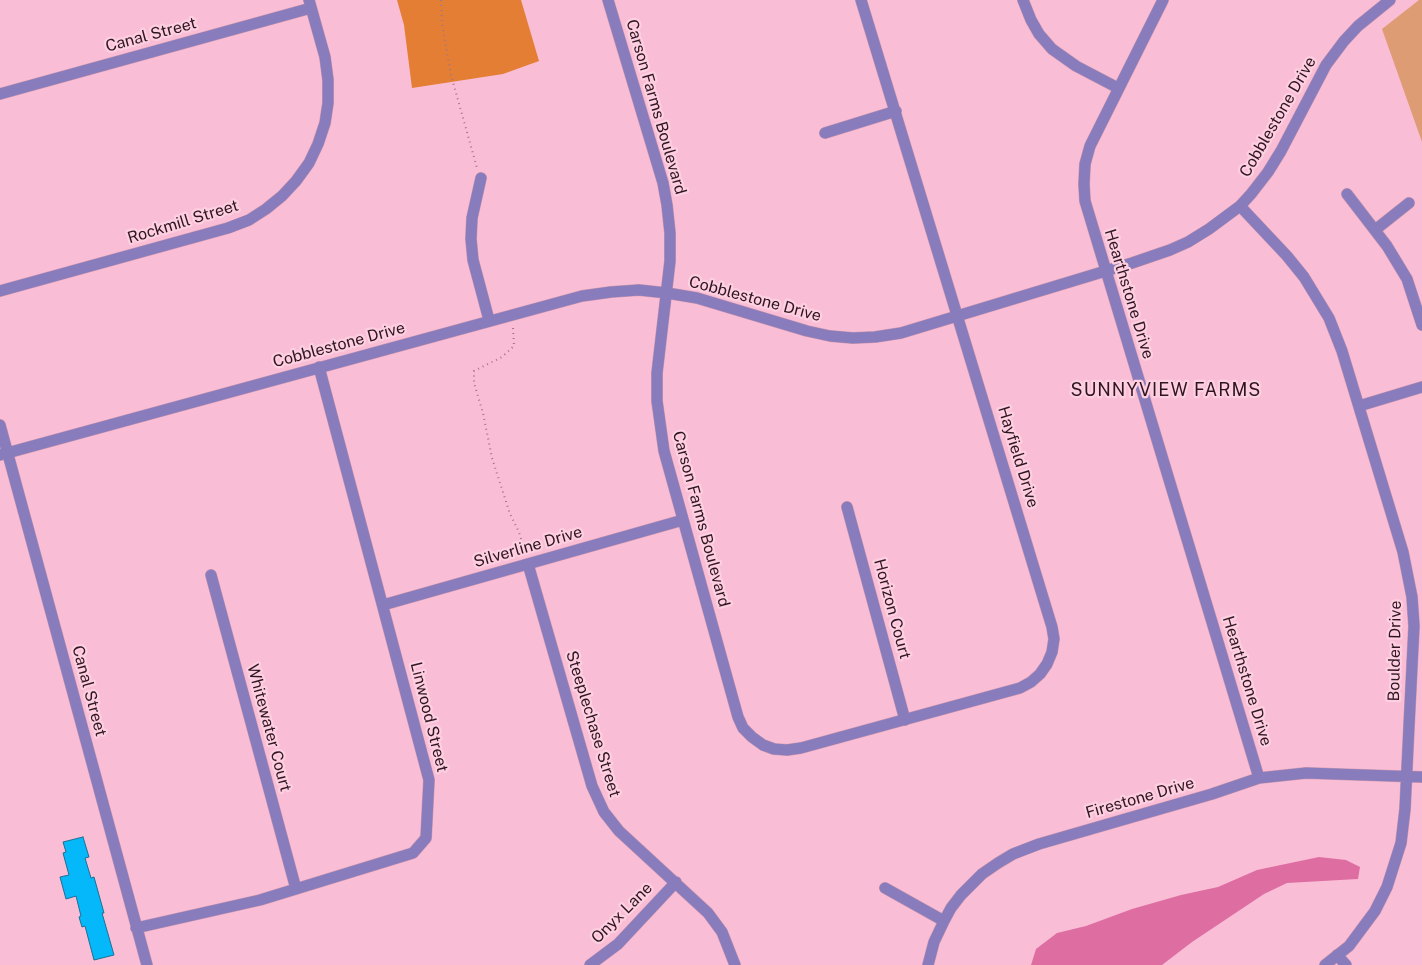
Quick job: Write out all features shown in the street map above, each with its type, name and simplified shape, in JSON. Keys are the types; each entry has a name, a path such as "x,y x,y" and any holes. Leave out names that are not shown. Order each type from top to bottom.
{"street":[{"name":"Carson Farms Boulevard","path":"608,0 663,182 670,233 670,261 657,373 657,401 664,451 738,717 743,728 752,738 774,749 787,750 801,748 905,720"},
{"name":"Hayfield Drive","path":"861,0 1052,627 1054,639 1052,652 1047,664 1031,682 1020,688 905,720"},
{"path":"1023,0 1039,34 1052,49 1076,66 1118,88"},
{"name":"Hearthstone Drive","path":"1163,0 1090,146 1085,164 1085,201 1259,778"},
{"name":"Cobblestone Drive","path":"4,454 489,320 592,294 639,290 667,293 697,298 830,336 852,338 875,337 901,333 1106,271 1170,250 1188,242 1240,206 1257,187 1281,151 1326,65 1358,26 1390,0"},
{"name":"Canal Street","path":"0,94 310,4"},
{"name":"Rockmill Street","path":"0,291 228,228 249,220 282,196 309,163 325,123 328,80 325,57 310,4"},
{"path":"825,133 896,112"},
{"path":"480,178 472,218 471,239 473,260 489,320"},
{"path":"1347,194 1375,230 1407,279 1421,317"},
{"path":"1375,230 1409,203"},
{"name":"Boulder Drive","path":"1240,206 1287,256 1317,297 1329,318 1342,351 1417,597 1407,778 1401,843 1387,887 1375,911 1348,946 1325,965"},
{"name":"Linwood Street","path":"136,928 260,900 413,853 426,838 430,780 319,367"},
{"path":"1359,406 1422,386"},
{"name":"Canal Street","path":"0,425 4,454 147,965"},
{"name":"Horizon Court","path":"847,507 905,720"},
{"name":"Silverline Drive","path":"383,605 683,520"},
{"name":"Steeplechase Street","path":"528,564 592,786 604,812 619,831 708,913 722,932 735,965"},
{"name":"Whitewater Court","path":"211,575 296,889"},
{"name":"Firestone Drive","path":"928,965 934,942 951,908 982,874 1013,854 1039,844 1212,794 1259,778 1306,773 1407,778 1422,777"},
{"name":"Onyx Lane","path":"590,965 618,944 676,882"},
{"path":"885,888 944,921"},
{"path":"1337,955 1346,965"}],"path":[{"path":"441,0 442,24 451,75 480,178"},
{"path":"509,315 513,329 514,346 502,357 474,371 474,383 483,413 492,458 510,514 523,544 528,564"}],"shaded area":[{"path":"397,0 521,0 539,61 503,74 412,88 404,25"},
{"path":"1419,0 1422,0 1422,142 1382,29"},
{"path":"1319,857 1346,860 1360,867 1358,879 1287,883 1264,894 1192,942 1162,965 1031,965 1036,949 1057,933 1086,926 1132,909 1181,895 1218,887 1257,870"}],"building":[{"path":"83,837 89,857 85,858 91,878 94,877 114,955 94,960 85,926 82,927 79,917 81,916 76,896 66,899 60,877 69,875 63,853 66,852 63,842"}],"district":[{"name":"SUNNYVIEW FARMS","path":"1166,390"}]}
